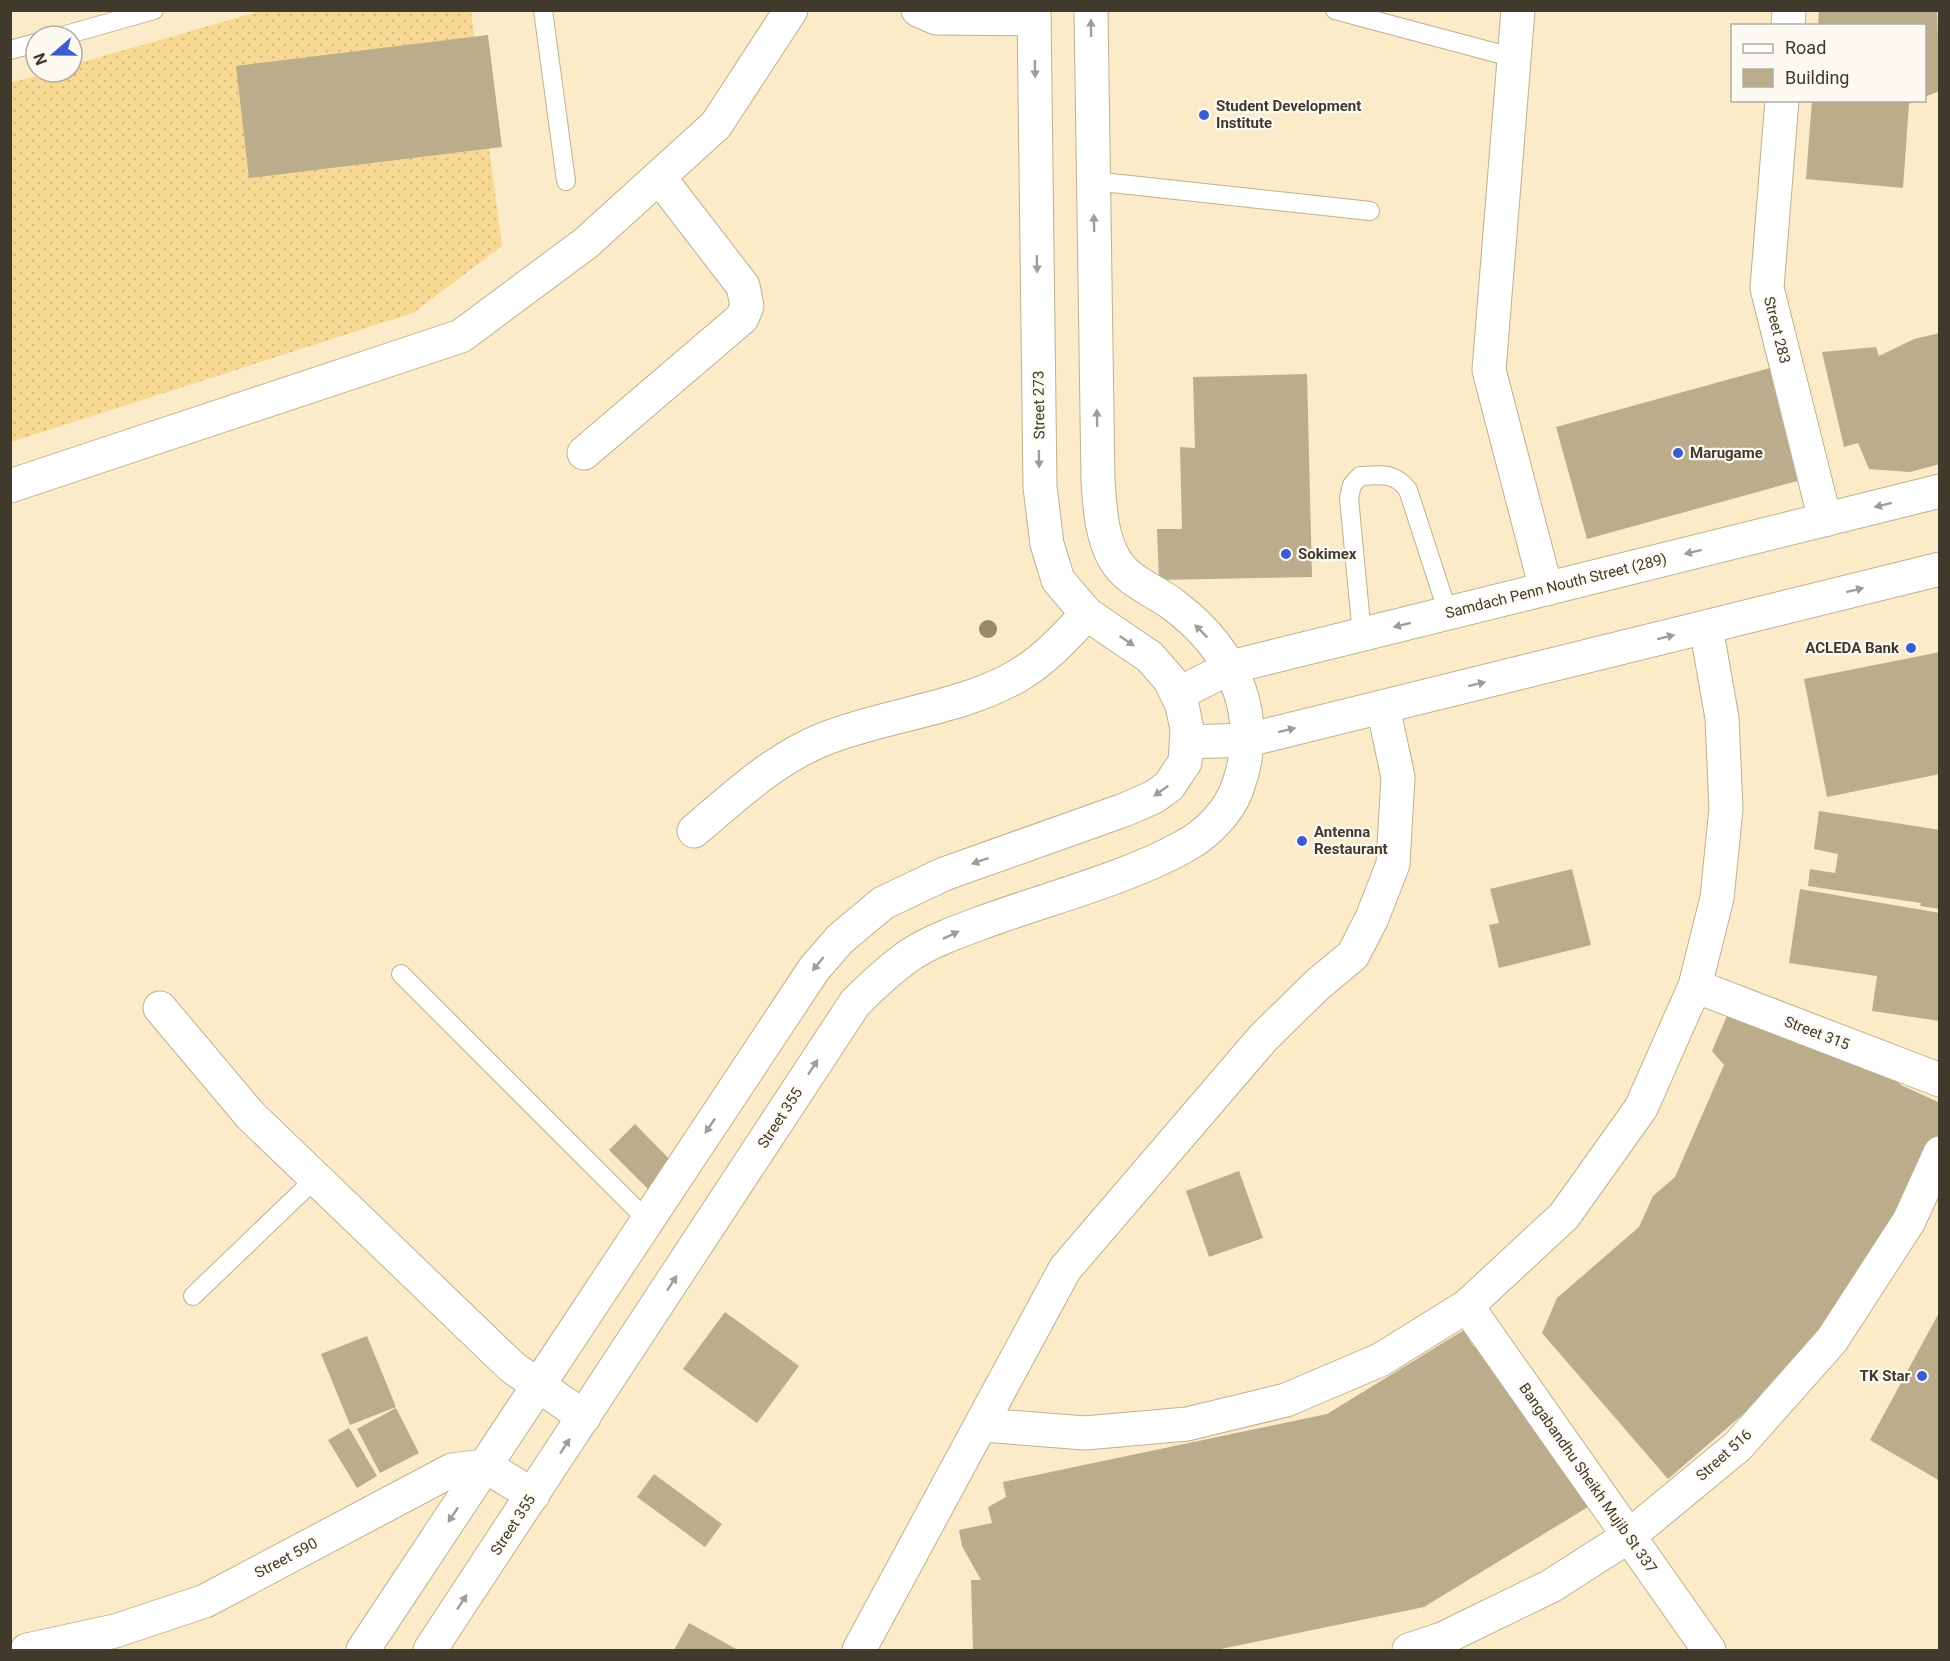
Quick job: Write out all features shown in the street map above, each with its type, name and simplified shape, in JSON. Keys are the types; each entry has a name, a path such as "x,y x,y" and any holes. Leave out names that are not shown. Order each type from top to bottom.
{"street":[{"path":"10,486 461,336 586,243 716,125 791,10"},
{"path":"918,10 936,18 1034,15"},
{"path":"1091,10 1098,481 1102,530 1114,559 1128,577 1175,606 1205,634 1231,667 1241,691 1248,740"},
{"path":"1518,10 1489,370 1546,589"},
{"name":"Street 273","path":"1034,15 1040,487 1047,544 1058,580 1087,614 1150,657 1178,694 1188,729 1188,742"},
{"name":"Street 283","path":"1782,102 1767,288 1825,520"},
{"path":"584,453 742,318 747,306 743,286 659,177"},
{"name":"Samdach Penn Nouth Street (289)","path":"1178,694 1231,667 1940,491"},
{"path":"363,1650 814,969 840,939 883,903 944,874 1124,810 1154,797 1178,775 1185,762 1188,742 1248,740 1940,569"},
{"path":"694,831 754,780 797,752 823,739 859,726 982,692 1018,676 1043,658 1087,614"},
{"path":"983,1425 1085,1433 1187,1425 1286,1400 1380,1360 1467,1306 1571,1207 1641,1108 1695,986 1717,898 1726,809 1722,718 1706,627"},
{"path":"859,1650 983,1425 1065,1269 1263,1038 1317,985 1353,955 1372,918 1393,864 1398,777 1383,707"},
{"name":"Street 355","path":"430,1650 855,1003 876,982 910,955 964,929 1144,865 1185,847 1219,820 1234,798 1246,765 1248,740"},
{"name":"Street 315","path":"1695,986 1940,1080"},
{"path":"160,1008 250,1114 316,1179 512,1367 584,1417"},
{"name":"Street 516","path":"1409,1650 1442,1639 1551,1586 1629,1536 1738,1446 1832,1340 1909,1221 1940,1153"},
{"name":"Bangabandhu Sheikh Mujib St 337","path":"1467,1306 1709,1650"},
{"path":"485,1466 533,1495"},
{"name":"Street 590","path":"27,1650 115,1631 205,1601 452,1470 485,1466"}],"lane":[{"path":"84,30 154,10"},
{"path":"543,10 566,181"},
{"path":"1335,10 1515,58"},
{"path":"1094,181 1370,211"},
{"path":"1362,635 1349,498 1352,485 1360,476 1391,475 1400,479 1407,490 1448,613"},
{"path":"401,974 647,1220"},
{"path":"193,1296 316,1179"}],"shaded area":[{"path":"254,11 471,11 502,246 413,313 11,442 11,83 24,79 24,84 84,84 84,62 254,13"}],"building":[{"path":"1819,10 1937,10 1940,91 1926,96 1926,24 1818,24"},
{"path":"488,35 502,147 249,178 236,66"},
{"path":"1812,102 1912,102 1909,104 1903,188 1806,179"},
{"path":"1940,333 1940,464 1910,472 1869,469 1858,443 1844,447 1822,352 1876,347 1879,356 1914,339"},
{"name":"Marugame","path":"1770,368 1801,480 1587,539 1556,427"},
{"path":"1307,374 1312,577 1159,580 1157,529 1182,529 1180,447 1195,448 1193,377"},
{"path":"1940,652 1940,774 1827,797 1804,679"},
{"path":"1819,811 1940,830 1940,909 1920,906 1921,903 1808,886 1810,869 1835,873 1838,854 1814,849"},
{"path":"1572,869 1591,945 1499,968 1489,925 1499,923 1490,889"},
{"path":"1800,889 1940,913 1940,1021 1872,1011 1877,976 1789,963"},
{"path":"1732,1004 1893,1077 1901,1085 1940,1103 1940,1145 1829,1340 1668,1479 1542,1333 1557,1298 1639,1227 1653,1196 1675,1177 1724,1065 1712,1051"},
{"path":"635,1124 676,1166 651,1192 609,1150"},
{"path":"1239,1171 1263,1238 1209,1257 1186,1191"},
{"name":"TK Star","path":"1940,1311 1940,1481 1870,1440"},
{"path":"725,1312 799,1366 757,1423 683,1369"},
{"path":"1464,1330 1473,1346 1486,1338 1588,1507 1424,1607 1216,1650 973,1650 971,1580 981,1580 962,1546 959,1530 992,1523 988,1507 1006,1497 1003,1482 1327,1414"},
{"path":"367,1336 396,1407 350,1425 321,1354"},
{"path":"396,1408 419,1453 380,1473 357,1429"},
{"path":"349,1428 377,1476 357,1488 328,1440"},
{"path":"654,1474 722,1524 705,1547 637,1497"},
{"path":"689,1623 738,1650 674,1650"}],"place":[{"name":"Student Development Institute","path":"1204,115"},
{"name":"Marugame","path":"1678,453"},
{"name":"Sokimex","path":"1286,554"},
{"name":"ACLEDA Bank","path":"1911,648"},
{"name":"Antenna Restaurant","path":"1302,841"},
{"name":"TK Star","path":"1922,1376"}]}
